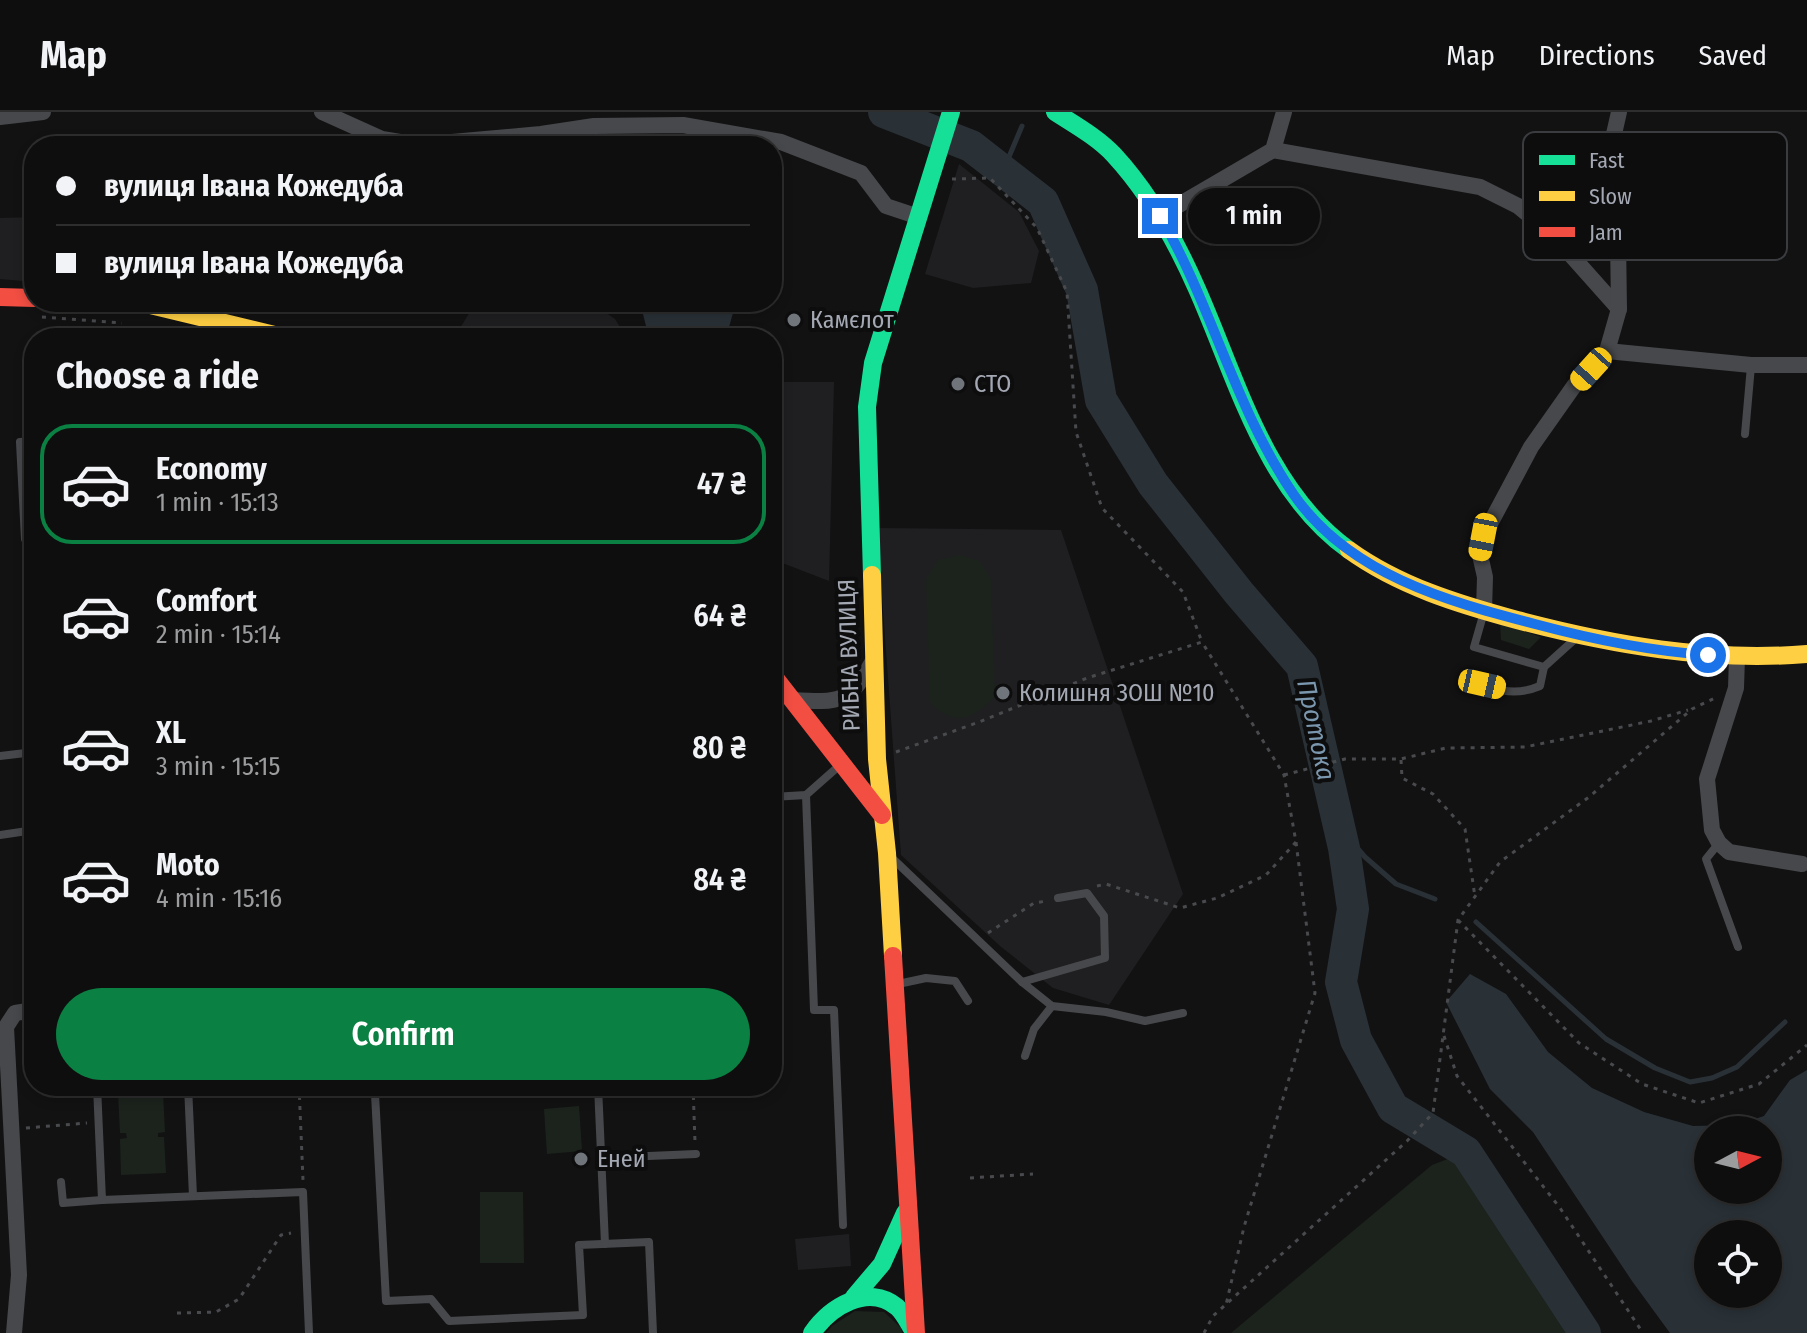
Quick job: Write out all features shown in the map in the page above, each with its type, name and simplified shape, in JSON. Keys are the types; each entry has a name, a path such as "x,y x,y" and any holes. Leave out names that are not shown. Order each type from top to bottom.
{"street":[{"path":"0,117 43,112"},
{"path":"322,112 375,136"},
{"name":"РИБНА ВУЛИЦЯ","path":"915,1333 887,853 877,759 867,407 873,363 916,216 951,112"},
{"path":"1055,112 1113,154 1160,216 1190,271 1247,409 1294,494 1315,521 1339,543 1407,584 1484,611 1579,635 1679,653 1737,657 1807,654"},
{"path":"1273,150 1284,112"},
{"path":"1614,132 1619,112"},
{"path":"508,136 609,126 683,125 746,136"},
{"path":"782,142 861,173 886,206 916,216"},
{"path":"1160,216 1273,150 1480,187 1523,210"},
{"path":"1575,260 1619,309"},
{"path":"1484,611 1485,577 1480,555 1483,537 1531,447 1551,417 1607,351 1619,309 1618,260"},
{"path":"0,297 24,304"},
{"path":"179,312 246,328"},
{"path":"1607,351 1751,365 1807,365"},
{"path":"1737,657 1736,688 1707,779 1712,830 1719,843 1729,852 1802,864"},
{"path":"793,700 822,702 840,699 858,687 873,661"},
{"path":"782,686 883,816"},
{"path":"14,1333 19,1275 3,1028 15,1013 24,1012"},
{"name":"РИБНА ВУЛИЦЯ","path":"812,1333 827,1316 854,1297 882,1264 907,1208"},
{"path":"854,1297 874,1298 896,1307 915,1333"}],"lane":[{"path":"1745,434 1751,365"},
{"path":"24,442 20,442 24,520"},
{"path":"1484,611 1474,651 1544,667"},
{"path":"1468,673 1482,684 1522,693 1540,686 1544,667 1579,635"},
{"path":"0,756 24,753"},
{"path":"782,796 806,795 843,762"},
{"path":"806,795 814,1010 834,1010 843,1225"},
{"path":"0,835 24,831"},
{"path":"1719,843 1706,859 1738,947"},
{"path":"887,853 1022,982 1052,1006 1106,1012 1145,1021 1183,1013"},
{"path":"1022,982 1105,958 1104,916 1087,893 1058,898"},
{"path":"893,985 926,978 955,981 968,1001"},
{"path":"1025,1056 1034,1029 1052,1006"},
{"path":"97,1096 102,1200"},
{"path":"188,1096 193,1196"},
{"path":"375,1096 386,1301 431,1299 449,1321 583,1315 579,1245 649,1242 653,1333"},
{"path":"598,1096 605,1244"},
{"path":"601,1158 696,1154"},
{"path":"61,1182 63,1203 303,1192 309,1333"}],"path":[{"path":"930,173 990,178 1037,228 1067,292 1076,432 1102,508 1183,592 1202,642 1284,775 1296,842 1315,993 1244,1227 1226,1305"},
{"path":"64,312 129,323"},
{"path":"877,759 1087,678 1202,642"},
{"path":"1284,775 1345,759 1401,759 1446,748 1525,747 1651,721 1692,709 1736,688"},
{"path":"1204,1333 1213,1316 1407,1141 1433,1113 1458,920 1500,862 1589,797 1692,709"},
{"path":"1401,759 1402,778 1433,794 1465,829 1475,897"},
{"path":"1180,908 1217,898 1266,875 1296,842"},
{"path":"1458,920 1579,1043 1642,1084 1699,1103 1759,1084 1807,1045"},
{"path":"1443,1033 1457,1076 1560,1208 1643,1333"},
{"path":"299,1096 303,1192"},
{"path":"693,1096 696,1154"},
{"path":"11,1129 98,1123"},
{"path":"970,1178 1033,1174"},
{"path":"177,1313 216,1312 239,1299 281,1235 305,1230"}],"shaded area":[{"path":"959,164 1019,212 1039,251 1031,283 973,288 925,274"},
{"path":"24,217 24,281 0,279 0,218"},
{"path":"470,312 605,312 621,328 460,328"},
{"path":"642,312 733,312 729,328 646,328"},
{"path":"782,382 834,382 829,581 782,563"},
{"name":"Колишня ЗОШ №10","path":"877,528 1061,530 1183,894 1109,1005 1053,988 1000,946 901,855"},
{"path":"959,555 980,561 991,579 995,696 972,715 956,718 930,702 926,579 938,560"},
{"path":"1500,623 1541,637 1529,649 1501,640"},
{"path":"1470,974 1506,994 1548,1052 1592,1088 1644,1112 1694,1126 1694,1204 1782,1204 1782,1116 1764,1116 1790,1080 1807,1070 1807,1333 1670,1333 1533,1132 1490,1089 1446,1002"},
{"path":"118,1096 163,1096 165,1132 158,1133 158,1137 164,1137 166,1173 121,1175 120,1139 127,1138 126,1133 120,1133"},
{"path":"579,1106 582,1151 547,1154 544,1109"},
{"path":"1466,1152 1585,1333 1231,1333 1432,1165"},
{"path":"480,1192 523,1192 524,1263 480,1263"},
{"path":"849,1234 851,1266 798,1270 795,1239"},
{"path":"855,1311 884,1312 901,1328 902,1333 826,1333"}],"waterway":[{"name":"Протока","path":"884,112 971,146 1043,202 1082,290 1101,400 1153,484 1239,593 1302,666 1344,848 1353,909 1341,982 1356,1040 1393,1108 1466,1152 1585,1333"},
{"path":"1003,171 1022,126"},
{"path":"1339,827 1365,857 1396,884 1435,899"},
{"path":"1476,922 1606,1039 1655,1068 1690,1082 1712,1078 1737,1067 1785,1022"}],"traffic: fast":[{"path":"872,575 867,407 873,363 951,112"},
{"path":"1055,112 1107,149 1151,202 1189,271 1256,431 1275,465 1295,497 1320,525 1349,550"},
{"path":"854,1297 882,1264 905,1213"},
{"path":"812,1333 839,1307 850,1301 874,1297 897,1307 915,1333"}],"traffic: slow":[{"path":"179,312 246,328"},
{"path":"1349,550 1409,584 1473,607 1553,629 1624,644 1697,653 1733,656 1807,654"},
{"path":"872,575 877,759 893,956"}],"traffic: jam":[{"path":"0,297 24,298"},
{"path":"782,687 882,815"},
{"path":"893,956 916,1333"}],"place":[{"name":"Камєлот","path":"794,320"},
{"name":"СТО","path":"958,384"},
{"name":"Колишня ЗОШ №10","path":"1003,693"},
{"name":"Еней","path":"581,1159"}],"route":[{"path":"1160,216 1190,271 1227,365 1271,457 1315,521 1339,543 1407,584 1484,611 1579,635 1679,653 1708,655"}]}
